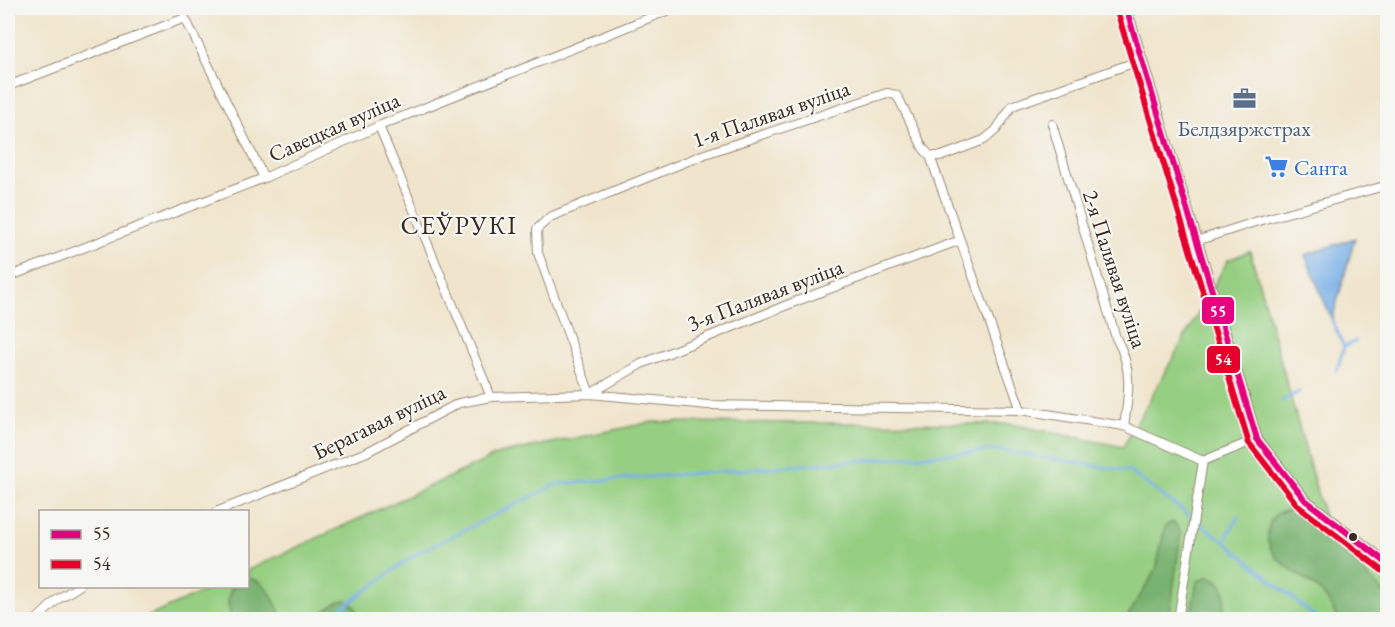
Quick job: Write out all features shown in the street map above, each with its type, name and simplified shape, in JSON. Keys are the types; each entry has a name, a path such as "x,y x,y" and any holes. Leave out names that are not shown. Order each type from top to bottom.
{"street":[{"name":"Савецкая вуліца","path":"8,277 264,178 379,126 674,8"},
{"path":"1126,8 1257,439 1305,500 1388,564"},
{"path":"8,86 185,18 264,178"},
{"path":"930,156 942,156 984,140 996,130 1012,106 1141,60"},
{"name":"1-я Палявая вуліца","path":"590,394 538,254 537,229 550,217 705,154 887,93 896,95 900,100 923,147 930,156 958,241 1021,410"},
{"name":"2-я Палявая вуліца","path":"1052,124 1116,338 1124,353 1130,385 1124,426"},
{"path":"379,126 491,397"},
{"path":"1196,241 1388,185"},
{"name":"3-я Палявая вуліца","path":"590,394 641,364 797,301 958,241"},
{"name":"Берагавая вуліца","path":"221,510 367,452 459,403 491,397 590,394 708,405 1021,410 1124,426 1203,461"},
{"path":"1178,620 1203,461 1257,439"},
{"path":"36,620 58,599 76,588"}],"green space":[{"path":"1250,251 1328,531 1388,577 1387,620 141,620 211,588 249,588 249,570 499,454 652,422 1011,424 1123,447 1228,260"},
{"path":"1292,509 1304,515 1324,539 1354,562 1387,596 1387,619 1339,619 1321,592 1275,556 1268,536 1270,523 1279,513"},
{"path":"1170,523 1175,523 1181,534 1169,619 1126,619 1156,570 1165,527"},
{"path":"1208,576 1220,583 1225,593 1221,619 1190,619 1197,582"},
{"path":"249,579 261,583 274,599 283,619 232,619 228,603 232,588 249,588"},
{"path":"346,600 355,607 359,619 314,619 339,601"}],"water":[{"path":"1355,238 1332,320 1305,255"}],"waterway":[{"path":"1332,320 1344,347 1337,370"},
{"path":"1344,347 1356,341"},
{"path":"1282,401 1299,392"},
{"path":"326,620 416,554 557,484 998,450 1129,471 1224,541 1319,620"},
{"path":"1224,541 1238,517"}],"transit line":[{"name":"55","path":"1126,8 1257,439 1305,500 1388,564"},
{"name":"54","path":"1117,11 1249,443 1299,507 1383,571"}],"place":[{"name":"Белдзяржстрах","path":"1244,99"},
{"name":"Санта","path":"1276,167"}],"district":[{"name":"СЕЎРУКІ","path":"459,225"}]}
